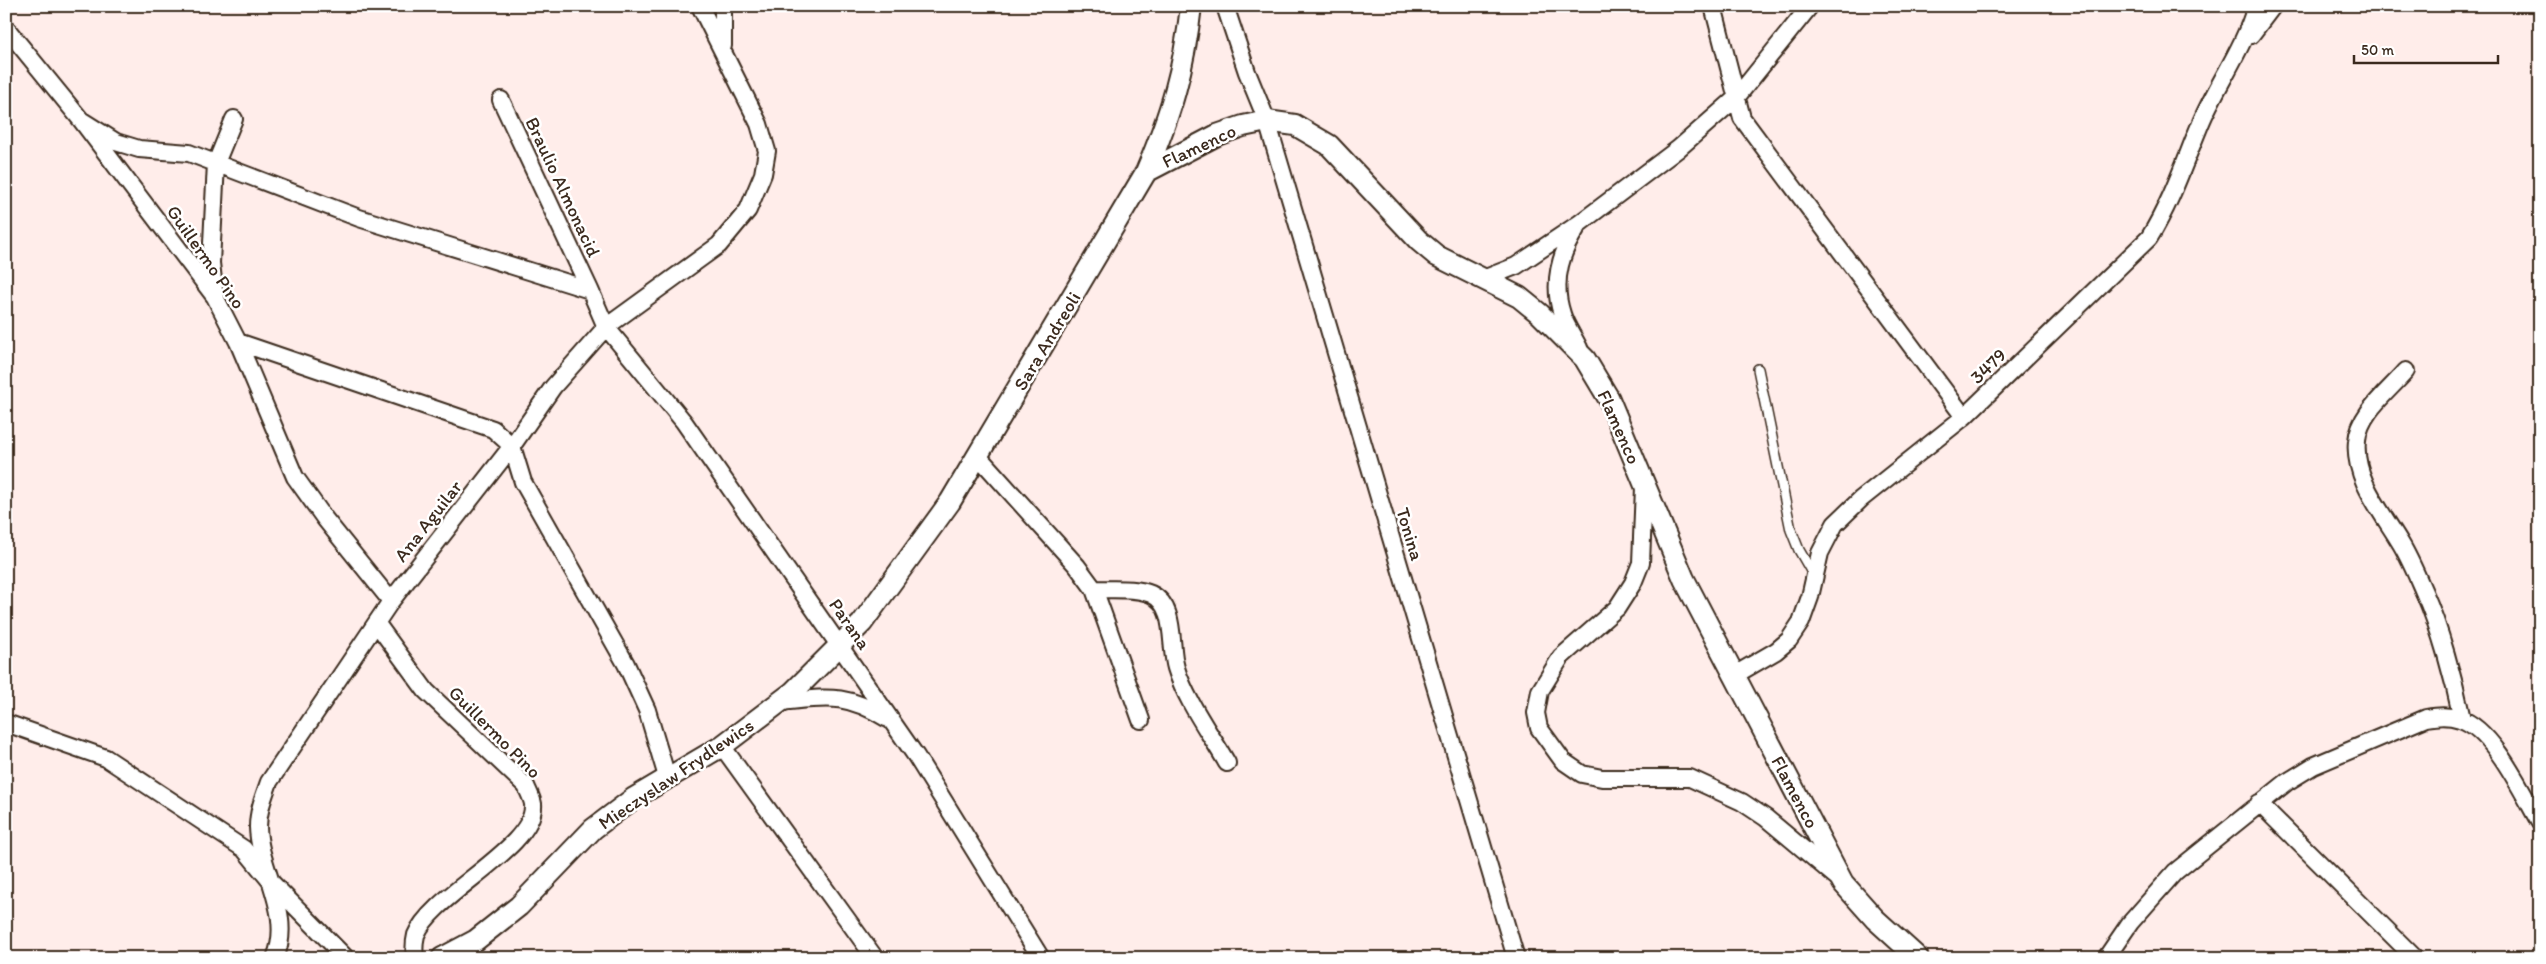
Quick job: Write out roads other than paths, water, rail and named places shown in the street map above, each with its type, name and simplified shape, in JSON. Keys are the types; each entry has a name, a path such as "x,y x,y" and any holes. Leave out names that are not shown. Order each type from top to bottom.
{"street":[{"name":"Ana Aguilar","path":"275,958 282,935 272,882 260,847 258,826 261,804 269,782 391,601 512,446 553,388 606,327 719,245 748,210 763,174 766,151 759,124 700,6"},
{"path":"723,6 723,52"},
{"name":"Sara Andreoli","path":"841,647 862,623 950,502 1146,172 1168,118 1179,81 1192,6"},
{"name":"Tonina","path":"1225,6 1247,72 1267,121 1516,958"},
{"path":"1713,6 1742,118 1964,417"},
{"path":"1484,279 1516,266 1580,223 1678,150 1736,98 1810,6"},
{"name":"3479","path":"1733,676 1776,651 1789,640 1801,622 1820,553 1835,524 1860,499 1964,417 2149,238 2163,216 2202,120 2239,51 2256,6"},
{"name":"3479","path":"2239,51 2273,6"},
{"name":"Guillermo Pino","path":"6,28 81,120 215,297 238,342 295,477 325,519 391,601"},
{"name":"Braulio Almonacid","path":"500,100 606,327"},
{"path":"215,297 211,263 216,163 234,119"},
{"path":"81,120 116,142 139,149 189,153 359,218 590,290"},
{"name":"Flamenco","path":"1146,172 1217,135 1267,121 1295,125 1329,145 1418,241 1437,256 1519,297 1540,314 1585,359 1609,399 1684,579 1733,676 1843,883 1875,919 1918,958"},
{"path":"1580,223 1564,248 1557,279 1561,313 1585,359"},
{"name":"Parana","path":"606,327 684,422 841,647 892,721 1041,958"},
{"path":"238,342 493,429 512,446 523,482 626,664 647,710 667,777"},
{"path":"2406,371 2361,422 2357,441 2357,456 2365,484 2402,547 2425,594 2456,688 2462,719"},
{"path":"978,456 1077,566 1094,588 1141,720"},
{"path":"1644,482 1641,563 1633,583 1617,608 1561,656 1540,691 1536,712 1539,728 1563,761 1582,774 1602,778 1690,778 1742,802 1766,818 1843,883"},
{"path":"1094,588 1152,594 1165,607 1176,668 1189,696 1227,763"},
{"name":"Guillermo Pino","path":"376,624 426,691 526,786 533,804 526,830 430,916 417,934 414,947 415,958"},
{"name":"Mieczyslaw Frydlewics","path":"452,956 476,940 519,906 593,829 634,798 722,746 793,692 841,647"},
{"path":"778,702 834,697 864,704 892,721"},
{"path":"2106,958 2130,923 2176,872 2259,803 2313,766 2426,718 2442,715 2462,719 2486,737 2502,758 2540,823"},
{"path":"6,723 106,758 244,849 272,882 346,958"},
{"path":"722,746 875,958"},
{"path":"2259,803 2415,958"}],"lane":[{"path":"1758,369 1791,530 1799,550 1814,576"}]}
